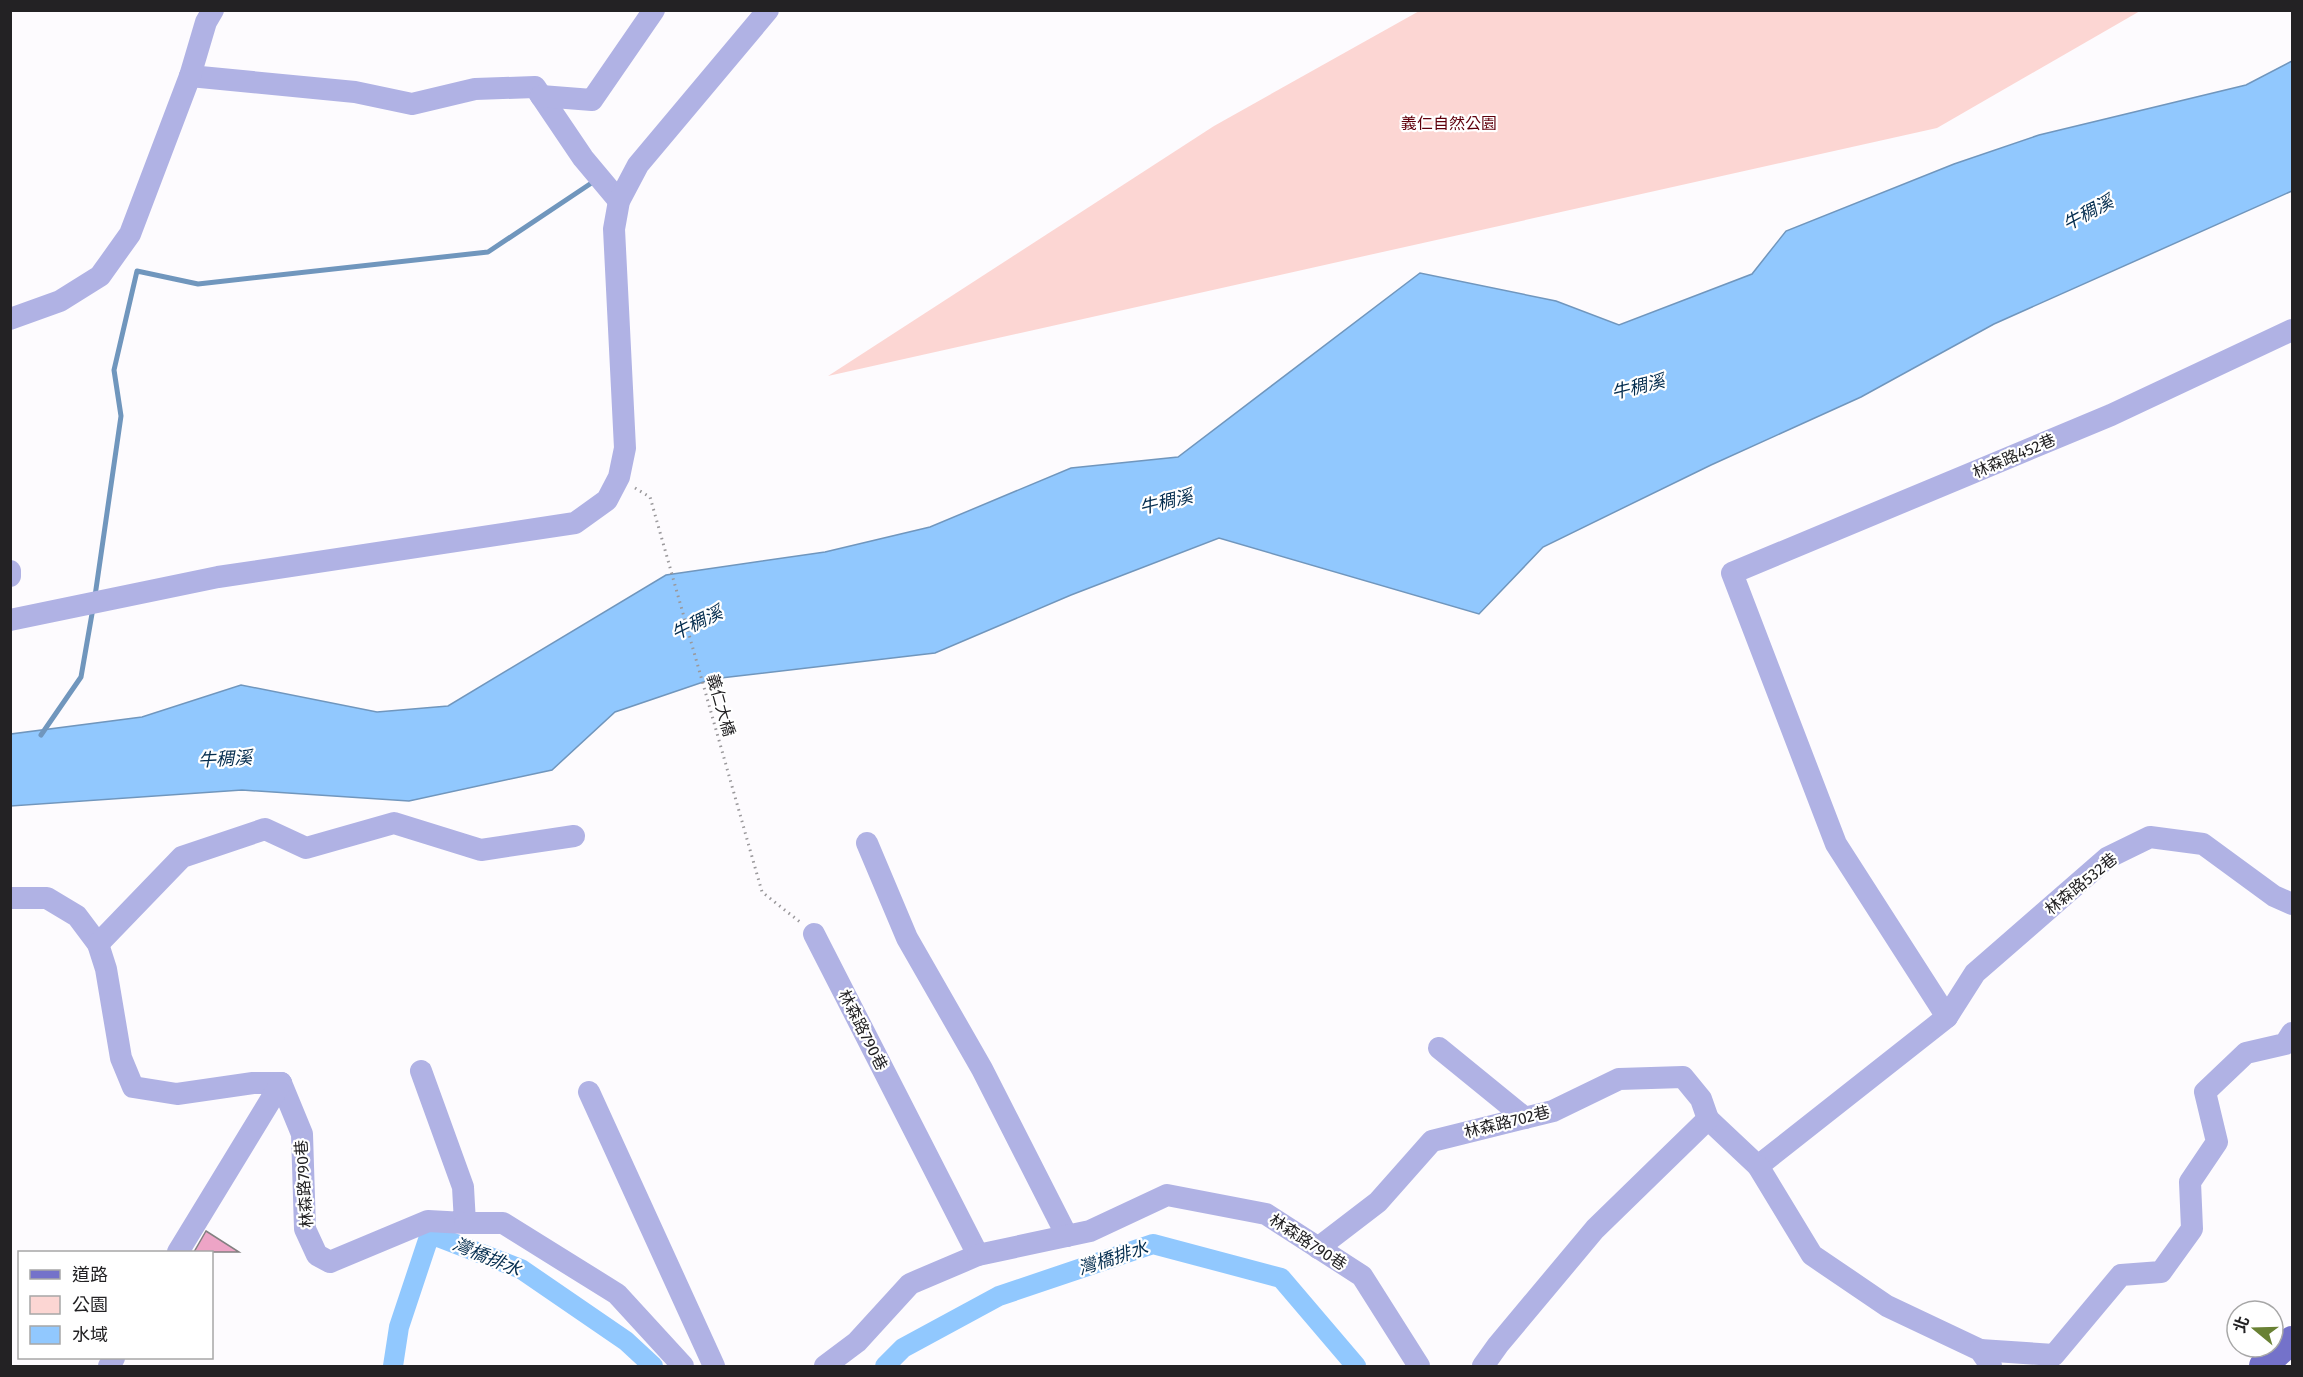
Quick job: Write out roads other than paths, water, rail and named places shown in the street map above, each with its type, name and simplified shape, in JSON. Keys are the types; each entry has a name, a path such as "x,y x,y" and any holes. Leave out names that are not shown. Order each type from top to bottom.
{"main road":[{"path":"2263,1366 2292,1340"}],"street":[{"path":"10,319 60,301 100,276 130,234 190,76 206,22 213,10"},
{"path":"541,96 592,100 654,10"},
{"path":"10,620 218,577 575,523 607,500 619,477 625,448 614,229 619,201 638,165 768,10"},
{"path":"190,76 355,92 412,104 475,89 535,87 583,158 619,201"},
{"name":"林森路452巷","path":"1947,1017 1836,844 1732,573 2111,415 2292,330"},
{"path":"10,571 10,576"},
{"path":"98,944 182,857 264,829 306,848 394,824 481,850 574,836"},
{"name":"林森路532巷","path":"1947,1017 1975,974 2107,858 2150,837 2203,844 2290,907"},
{"path":"867,843 907,938 982,1069 1066,1236"},
{"path":"10,898 47,898 77,916 98,944 106,969 121,1058 133,1088 177,1094 253,1083 281,1083"},
{"name":"林森路790巷","path":"814,934 978,1255"},
{"path":"1758,1166 1947,1017"},
{"path":"1985,1358 2054,1355 2121,1275 2161,1272 2192,1229 2190,1182 2217,1142 2205,1092 2246,1053 2285,1044 2292,1033"},
{"path":"1439,1048 1525,1118"},
{"path":"421,1071 463,1187 465,1223"},
{"name":"林森路702巷","path":"1318,1248 1378,1202 1432,1141 1553,1111 1619,1079 1683,1077 1701,1099 1708,1119 1758,1166 1812,1254 1887,1306 1985,1358"},
{"path":"179,1251 281,1083"},
{"name":"林森路790巷","path":"281,1083 302,1134 305,1229 317,1256 330,1262 428,1221 503,1223 617,1294 683,1366"},
{"path":"589,1092 714,1366"},
{"path":"1483,1366 1594,1229 1708,1119"},
{"name":"林森路790巷","path":"825,1366 857,1342 910,1284 978,1255 1090,1231 1167,1195 1266,1214 1362,1276 1419,1366"}],"water":[{"name":"牛稠溪","path":"2292,61 2292,191 1994,324 1861,397 1711,465 1543,547 1479,614 1219,538 1071,595 935,653 712,679 615,712 552,770 409,801 242,790 11,806 11,734 142,717 241,685 377,712 448,706 666,575 825,552 930,527 1071,468 1178,457 1420,273 1556,301 1619,325 1752,274 1786,231 1954,164 2039,135 2246,85"}],"waterway":[{"path":"95,596 121,416 114,370 137,271 198,284 488,252 590,184"},
{"path":"41,735 81,677 93,608"},
{"name":"灣橋排水","path":"393,1366 399,1327 430,1234 521,1269 626,1341 653,1366"},
{"name":"灣橋排水","path":"885,1366 903,1348 999,1296 1153,1244 1281,1278 1356,1366"}],"park label":[{"name":"義仁自然公園","path":"1449,123"}]}
